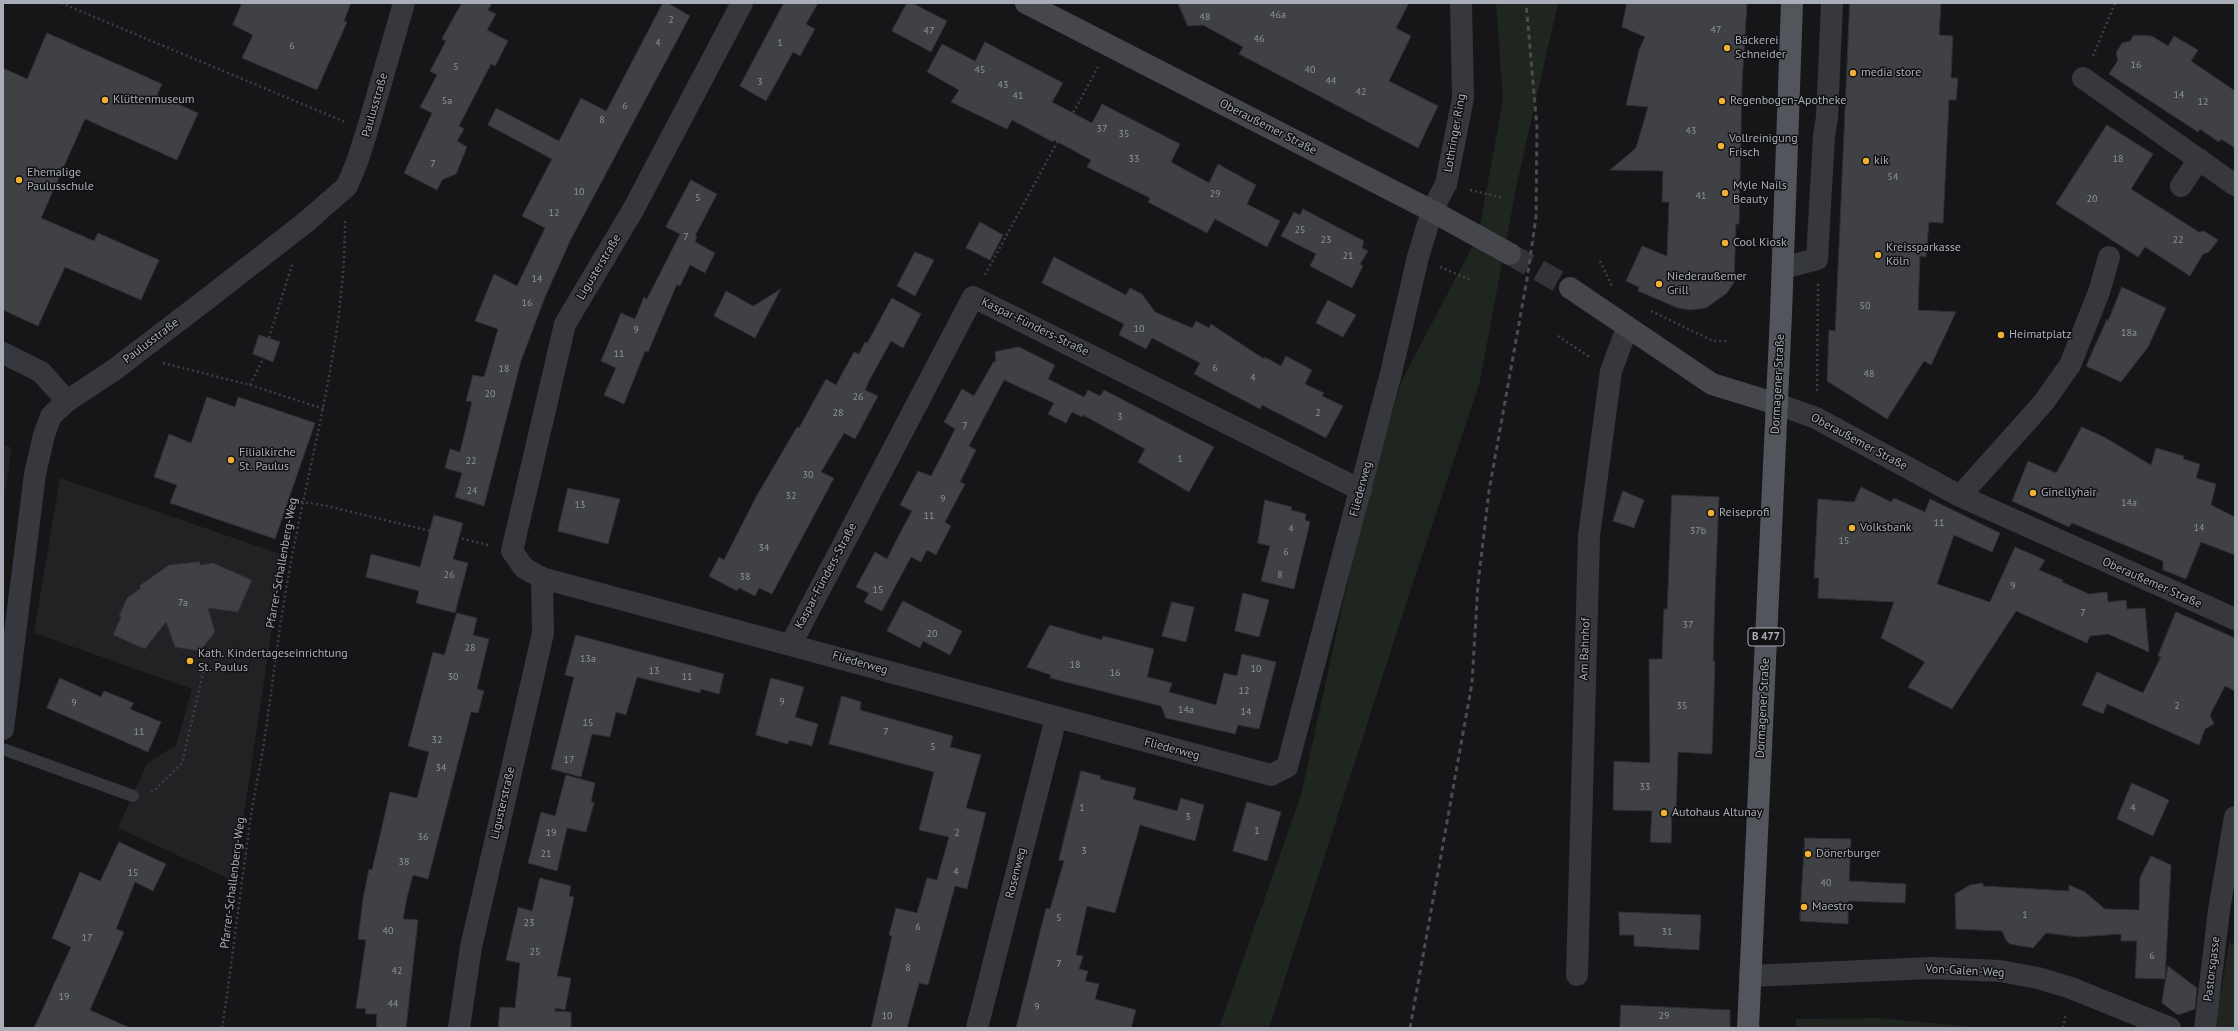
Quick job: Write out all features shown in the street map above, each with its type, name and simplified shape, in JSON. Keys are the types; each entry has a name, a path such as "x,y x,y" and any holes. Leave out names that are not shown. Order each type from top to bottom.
{"main road":[{"name":"Oberaußemer Straße","path":"1026,3 1432,211 1510,254"},
{"name":"Dormagener Straße","path":"1748,1028 1776,404 1784,268 1792,3"},
{"name":"Oberaußemer Straße","path":"1570,288 1627,328 1712,384 1776,404"}],"street":[{"name":"Paulusstraße","path":"3,729 35,474 44,435 51,416 68,401 133,356 330,202 347,186 367,131 404,3"},
{"name":"Ligusterstraße","path":"512,551 565,324 633,210 742,3"},
{"name":"Lothringer Ring","path":"1432,211 1446,184 1463,98 1461,3"},
{"path":"1784,268 1817,259 1824,136 1827,117 1832,3"},
{"path":"2083,78 2235,185"},
{"path":"2181,186 2199,159"},
{"name":"Fliederweg","path":"512,551 524,568 542,578 791,644 1056,718 1271,775 1287,767 1361,490 1418,257 1432,211"},
{"path":"1960,496 2044,402 2070,365 2099,292 2109,257"},
{"name":"Kaspar-Fünders-Straße","path":"791,644 973,297 1361,490"},
{"name":"Am Bahnhof","path":"1577,975 1588,536 1611,371 1627,328"},
{"path":"3,353 41,372 68,401"},
{"name":"Oberaußemer Straße","path":"1776,404 1816,418 1960,496 2235,619"},
{"name":"Ligusterstraße","path":"459,1028 471,947 543,633 542,578"},
{"name":"Rosenweg","path":"977,1028 1056,718"},
{"name":"Pastorsgasse","path":"2205,1028 2227,911 2235,817"},
{"name":"Von-Galen-Weg","path":"1750,976 1930,968 2000,971 2038,978 2071,988 2170,1028"}],"lane":[{"path":"3,749 133,796"}],"path":[{"path":"61,3 367,131"},
{"path":"2083,78 2115,3"},
{"path":"973,297 1110,46"},
{"path":"1446,184 1504,198"},
{"name":"Pfarrer-Schallenberg-Weg","path":"222,1028 248,837 265,735 279,629 301,502 314,458 324,409 345,266 345,221 330,202"},
{"path":"2109,257 2137,207"},
{"path":"1418,257 1471,280"},
{"path":"269,338 294,258"},
{"path":"1816,418 1817,259"},
{"path":"1600,260 1615,292"},
{"path":"1648,309 1687,330 1713,340 1727,342"},
{"path":"1558,336 1611,371"},
{"path":"133,356 250,385 324,409"},
{"path":"250,385 263,359"},
{"path":"301,502 324,505 512,551"},
{"path":"133,796 154,791 182,763 208,656"}],"shaded area":[{"path":"1496,3 1558,3 1516,188 1480,381 1412,585 1269,1028 1219,1028 1301,795 1365,504 1402,380 1478,236 1503,100"},
{"path":"3,444 12,448 3,503"},
{"name":"Kath. Kindertageseinrichtung St. Paulus","path":"60,478 283,555 234,881 118,828 147,763 176,745 192,689 34,633"},
{"path":"2229,943 2235,944 2235,1028 2215,1028"},
{"path":"1877,1018 1984,1028 1796,1028 1796,1019"}],"building":[{"path":"242,3 351,3 344,21 347,22 317,90 242,58 253,35 233,25"},
{"path":"462,3 492,3 488,10 496,14 487,30 508,41 495,66 491,64 459,126 464,129 457,141 467,147 456,174 442,180 437,190 404,173 432,113 420,107 437,75 430,71 446,41 442,39"},
{"path":"663,3 668,3 690,16 570,241 545,297 521,361 484,506 455,497 462,473 445,468 450,449 460,452 472,402 466,401 473,375 484,377 498,329 475,321 494,274 517,286 545,228 522,216 552,159 488,125 496,108 559,141 581,98 606,111"},
{"path":"784,3 818,3 806,24 815,29 800,56 793,52 766,101 740,86"},
{"path":"907,3 912,3 947,21 931,52 892,31"},
{"path":"1178,3 1409,3 1396,28 1411,36 1389,81 1438,106 1418,148 1239,54 1243,47 1203,25 1188,26"},
{"path":"1627,3 1747,3 1742,84 1739,224 1736,224 1734,282 1727,293 1706,308 1690,310 1678,308 1638,291 1639,287 1626,281 1642,246 1667,256 1669,202 1662,202 1663,171 1610,170 1636,148 1648,107 1626,105 1639,50 1645,37 1622,27"},
{"path":"1850,3 1941,3 1939,35 1953,36 1951,78 1958,78 1956,100 1949,100 1943,223 1929,222 1926,257 1920,256 1918,310 1956,312 1931,365 1924,361 1887,419 1827,381 1829,330 1835,331"},
{"name":"Ehemalige Paulusschule","path":"47,33 162,84 157,95 198,113 177,160 85,119 41,218 94,241 98,233 159,260 141,300 65,267 38,326 3,310 3,68 27,79"},
{"path":"2134,35 2152,36 2168,46 2174,36 2198,50 2191,61 2235,91 2235,148 2221,139 2219,142 2200,129 2198,132 2109,74 2118,60 2116,53 2122,43 2130,41"},
{"path":"985,42 1063,83 1052,102 1092,123 1102,104 1180,144 1171,162 1209,183 1218,164 1256,185 1247,204 1280,221 1267,247 1215,219 1207,233 1148,202 1150,198 1087,167 1091,160 1054,140 1053,142 1012,120 1007,129 951,102 959,90 927,72 942,44 975,61"},
{"path":"2107,125 2153,154 2131,189 2199,232 2204,231 2218,240 2209,252 2203,254 2190,276 2145,247 2138,257 2056,204"},
{"path":"691,180 717,194 695,236 697,236 695,242 715,253 705,273 690,265 680,286 677,284 648,352 645,351 624,404 604,395 616,368 601,361 621,313 635,319 644,297 647,299 680,234 666,227"},
{"path":"1303,209 1364,241 1362,248 1368,251 1360,264 1363,266 1352,288 1310,266 1316,254 1281,236 1294,212 1300,215"},
{"path":"980,222 1003,235 990,260 966,248"},
{"path":"915,252 934,260 915,296 897,286"},
{"path":"1054,257 1126,295 1130,288 1142,294 1155,312 1192,328 1196,321 1209,328 1211,324 1264,359 1265,357 1281,366 1286,356 1312,370 1305,384 1324,393 1322,396 1343,406 1326,438 1262,405 1260,409 1194,374 1200,363 1152,338 1146,349 1119,335 1124,324 1042,283"},
{"path":"2122,287 2166,308 2148,347 2121,382 2086,366 2107,319 2108,321"},
{"path":"781,289 755,338 714,316 726,291 753,306"},
{"path":"892,298 921,314 903,348 891,341 869,381 865,390 878,396 855,439 844,433 821,472 834,478 772,594 759,588 755,596 739,588 737,591 709,576 719,557 724,560 756,497 797,427 799,428 826,379 836,385 854,352 859,354 865,342 867,343"},
{"path":"1328,300 1356,315 1343,337 1316,323"},
{"path":"259,335 280,342 273,362 253,354"},
{"path":"1019,347 1055,365 1048,379 1084,397 1088,390 1100,396 1104,390 1214,447 1189,492 1138,462 1145,449 1083,415 1082,417 1072,412 1066,423 1048,414 1054,403 1004,380 969,446 976,450 960,482 965,484 945,522 951,526 936,555 927,550 921,562 911,557 882,611 864,602 869,593 856,587 875,552 887,559 912,511 900,505 918,471 931,476 955,429 944,422 962,389 974,396 994,361 996,362 995,352"},
{"name":"Filialkirche St. Paulus","path":"207,397 235,407 238,397 315,423 275,539 170,503 177,485 154,477 169,434 191,443"},
{"path":"2082,427 2104,437 2151,465 2156,448 2184,456 2183,459 2200,464 2196,478 2216,484 2211,505 2235,517 2235,555 2201,542 2186,579 2163,570 2163,561 2072,523 2069,527 2012,501 2028,461 2056,473"},
{"path":"1861,487 1891,502 1894,498 1925,512 1930,499 2000,533 1992,552 1954,535 1937,584 1990,602 2015,547 2045,560 2039,570 2063,580 2062,582 2089,594 2107,592 2108,602 2126,600 2127,609 2145,608 2149,652 2108,634 2090,636 2087,643 2016,611 1952,709 1908,687 1925,662 1881,638 1894,602 1818,598 1819,578 1814,578 1818,499 1854,502"},
{"path":"568,488 620,499 608,544 558,531"},
{"path":"1623,491 1644,500 1634,528 1613,521"},
{"path":"1672,495 1719,497 1713,661 1715,661 1712,754 1678,752 1676,812 1672,812 1671,843 1650,842 1652,811 1613,810 1614,761 1650,763 1649,659 1662,659 1664,609 1667,609"},
{"path":"1265,500 1292,507 1291,510 1306,514 1305,520 1310,522 1294,589 1261,581 1270,546 1258,543"},
{"path":"434,515 463,523 453,559 468,563 455,613 416,603 419,591 366,577 371,554 420,567"},
{"path":"200,562 200,565 213,563 252,580 238,612 208,608 215,632 200,651 175,647 166,622 145,649 113,635 127,598 141,588 139,586 169,565"},
{"path":"1243,593 1269,600 1259,637 1235,631"},
{"path":"903,601 962,631 950,655 923,641 920,648 887,631"},
{"path":"1172,602 1194,607 1186,642 1162,636"},
{"path":"2176,612 2235,638 2235,691 2225,686 2210,715 2214,724 2205,729 2199,745 2107,704 2103,714 2082,705 2097,672 2143,693 2161,657 2158,656"},
{"path":"457,613 477,618 473,635 489,639 477,689 484,691 478,713 471,712 428,879 413,875 407,897 403,919 418,920 406,1028 376,1028 377,1014 365,1014 366,1009 356,1008 366,940 358,939 363,899 369,869 372,870 390,792 417,798 429,752 408,746 433,652 444,655"},
{"path":"1050,625 1102,640 1103,636 1154,649 1147,677 1172,683 1169,692 1216,705 1224,673 1237,676 1242,654 1276,662 1259,729 1238,725 1235,734 1166,718 1161,706 1050,678 1051,675 1027,667"},
{"path":"576,635 724,674 719,694 701,689 700,693 637,677 626,715 616,712 610,737 592,734 581,777 551,769 574,677 565,675"},
{"path":"60,678 101,697 104,691 134,703 130,709 161,722 148,752 47,708"},
{"path":"771,678 804,687 795,717 818,724 812,746 789,740 788,744 756,735"},
{"path":"842,696 861,702 860,710 953,736 950,747 981,755 966,808 986,813 967,889 955,886 928,985 919,983 907,1028 871,1028 892,936 889,935 896,908 917,913 927,878 937,880 949,837 919,830 934,772 829,744"},
{"path":"1081,771 1101,776 1100,779 1136,788 1133,799 1177,811 1181,798 1204,805 1195,841 1140,825 1115,913 1087,906 1076,955 1083,956 1079,969 1088,971 1085,981 1099,984 1095,999 1136,1010 1131,1028 1016,1028 1046,908 1050,909 1064,861 1059,860"},
{"path":"566,775 595,783 591,802 594,803 586,832 567,828 557,871 528,863 541,812 555,816"},
{"path":"2132,783 2169,800 2153,836 2117,819"},
{"path":"1247,802 1281,812 1267,861 1233,851"},
{"path":"1805,838 1851,839 1849,881 1906,884 1905,903 1848,901 1848,924 1800,921"},
{"path":"119,842 166,864 153,891 135,882 116,929 124,932 90,1010 130,1028 34,1028 71,947 52,938 80,872 100,881"},
{"path":"2151,856 2171,865 2165,979 2135,978 2137,941 2121,941 2121,934 2078,937 2046,933 2033,948 2010,944 2006,940 2002,931 1956,929 1955,894 1970,885 1983,883 1983,886 2069,891 2069,885 2085,892 2105,909 2139,910 2140,878"},
{"path":"540,878 571,886 569,896 574,897 557,976 571,978 565,1010 555,1008 555,1011 571,1012 571,1028 498,1028 500,1007 515,1008 520,963 506,960 518,907 532,911"},
{"path":"1619,912 1701,915 1699,950 1634,946 1634,935 1620,935"},
{"path":"2168,966 2197,988 2195,1009 2178,1015 2162,1003"},
{"path":"1621,1005 1730,1010 1730,1028 1620,1028"}],"tunnel":[{"path":"1510,254 1570,288"}],"railway":[{"path":"1410,1028 1472,683 1478,584 1489,491 1527,279 1536,217 1537,127 1526,3"}],"place":[{"name":"Bäckerei Schneider","path":"1727,48"},
{"name":"media store","path":"1853,73"},
{"name":"Klüttenmuseum","path":"105,100"},
{"name":"Regenbogen-Apotheke","path":"1722,101"},
{"name":"Vollreinigung Frisch","path":"1721,146"},
{"name":"kik","path":"1866,161"},
{"name":"Ehemalige Paulusschule","path":"19,180"},
{"name":"Myle Nails Beauty","path":"1725,193"},
{"name":"Cool Kiosk","path":"1725,243"},
{"name":"Kreissparkasse Köln","path":"1878,255"},
{"name":"Niederaußemer Grill","path":"1659,284"},
{"name":"Heimatplatz","path":"2001,335"},
{"name":"Filialkirche St. Paulus","path":"231,460"},
{"name":"Ginellyhair","path":"2033,493"},
{"name":"Reiseprofi","path":"1711,513"},
{"name":"Volksbank","path":"1852,528"},
{"name":"Kath. Kindertageseinrichtung St. Paulus","path":"190,661"},
{"name":"Autohaus Altunay","path":"1664,813"},
{"name":"Dönerburger","path":"1808,854"},
{"name":"Maestro","path":"1804,907"}]}
